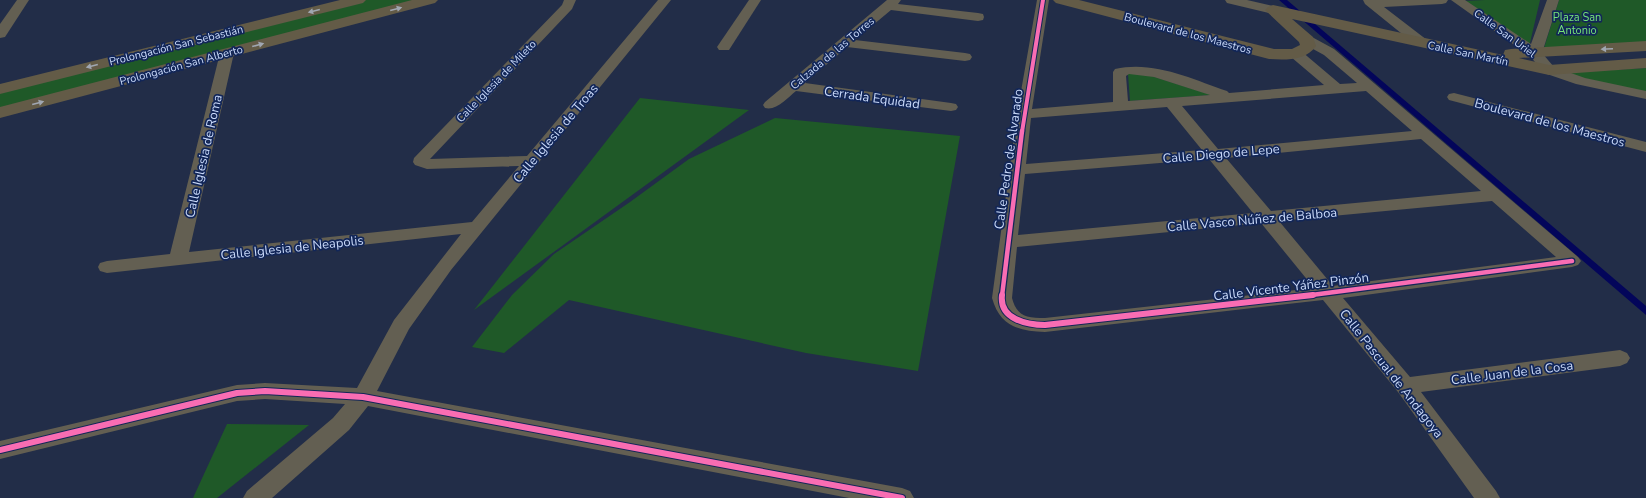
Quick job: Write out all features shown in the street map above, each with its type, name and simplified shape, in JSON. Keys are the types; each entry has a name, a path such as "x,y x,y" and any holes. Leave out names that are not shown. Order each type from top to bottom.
{"main road":[{"name":"Prolongación San Alberto","path":"0,113 430,0"},
{"name":"Boulevard de los Maestros","path":"1061,0 1269,54 1296,54"},
{"path":"355,1 363,18"},
{"name":"Prolongación San Sebastián","path":"0,89 355,1"},
{"path":"1267,5 1307,40 1308,46 1304,51 1296,54"},
{"name":"Calle San Martín","path":"1267,5 1290,14 1316,20 1422,44 1549,70"},
{"path":"1482,56 1646,46"},
{"path":"1549,70 1646,63"}],"street":[{"path":"0,34 23,0"},
{"name":"Calle Iglesia de Mileto","path":"533,161 427,164 421,162 422,158 568,6 570,0"},
{"name":"Calle Iglesia de Troas","path":"255,498 341,424 363,397 401,325 445,266 665,0"},
{"path":"724,47 755,0"},
{"name":"Calle Pedro de Alvarado","path":"1013,318 1004,309 1002,298 1024,114 1043,0"},
{"path":"1231,0 1267,5"},
{"path":"1371,2 1442,0"},
{"name":"Calle San Uriel","path":"1457,0 1535,53 1549,70"},
{"path":"1535,53 1553,0"},
{"path":"1371,2 1422,44"},
{"path":"891,3 978,17"},
{"name":"Calzada de las Torres","path":"770,105 891,3"},
{"path":"1307,40 1329,52 1496,195"},
{"path":"844,43 965,57"},
{"name":"Calle Iglesia de Roma","path":"178,260 227,53"},
{"path":"1296,54 1337,89"},
{"path":"1121,106 1119,76 1120,72 1126,68 1149,71 1232,97"},
{"name":"Calle San Martín","path":"1549,70 1581,81 1646,95"},
{"name":"Cerrada Equidad","path":"793,86 950,108"},
{"path":"1024,114 1369,86"},
{"name":"Boulevard de los Maestros","path":"1454,97 1646,147"},
{"name":"Calle Pascual de Andagoya","path":"1171,102 1405,386 1488,498"},
{"name":"Calle Diego de Lepe","path":"1017,170 1214,154 1425,134"},
{"name":"Calle Vasco Núñez de Balboa","path":"1008,242 1496,195"},
{"name":"Calle Vicente Yáñez Pinzón","path":"1013,318 1029,325 1045,324 1328,294 1572,261 1496,195"},
{"name":"Calle Iglesia de Neapolis","path":"107,267 477,227"},
{"name":"Calle Juan de la Cosa","path":"1405,386 1620,358"},
{"path":"0,450 237,393 265,391 363,397 902,498"}],"green space":[{"path":"363,0 423,0 0,110 0,92"},
{"path":"1540,0 1529,47 1462,1"},
{"name":"Plaza San Antonio","path":"1559,0 1646,0 1646,42 1544,48"},
{"path":"1646,68 1646,93 1562,73"},
{"path":"1128,74 1145,74 1212,95 1130,101"},
{"path":"640,98 749,110 474,310"},
{"path":"775,118 960,136 918,371 806,353 569,300 504,353 472,347 512,295 554,254 630,202 689,159"},
{"path":"227,424 309,425 217,498 193,498"}],"shaded area":[{"path":"1279,0 1287,0 1646,306 1646,315"}],"cycle path":[{"path":"1043,0 1024,114 1002,298 1007,312 1012,317 1023,323 1045,325 1328,293 1572,261"},
{"path":"0,450 237,393 265,391 363,397 902,498"}]}
